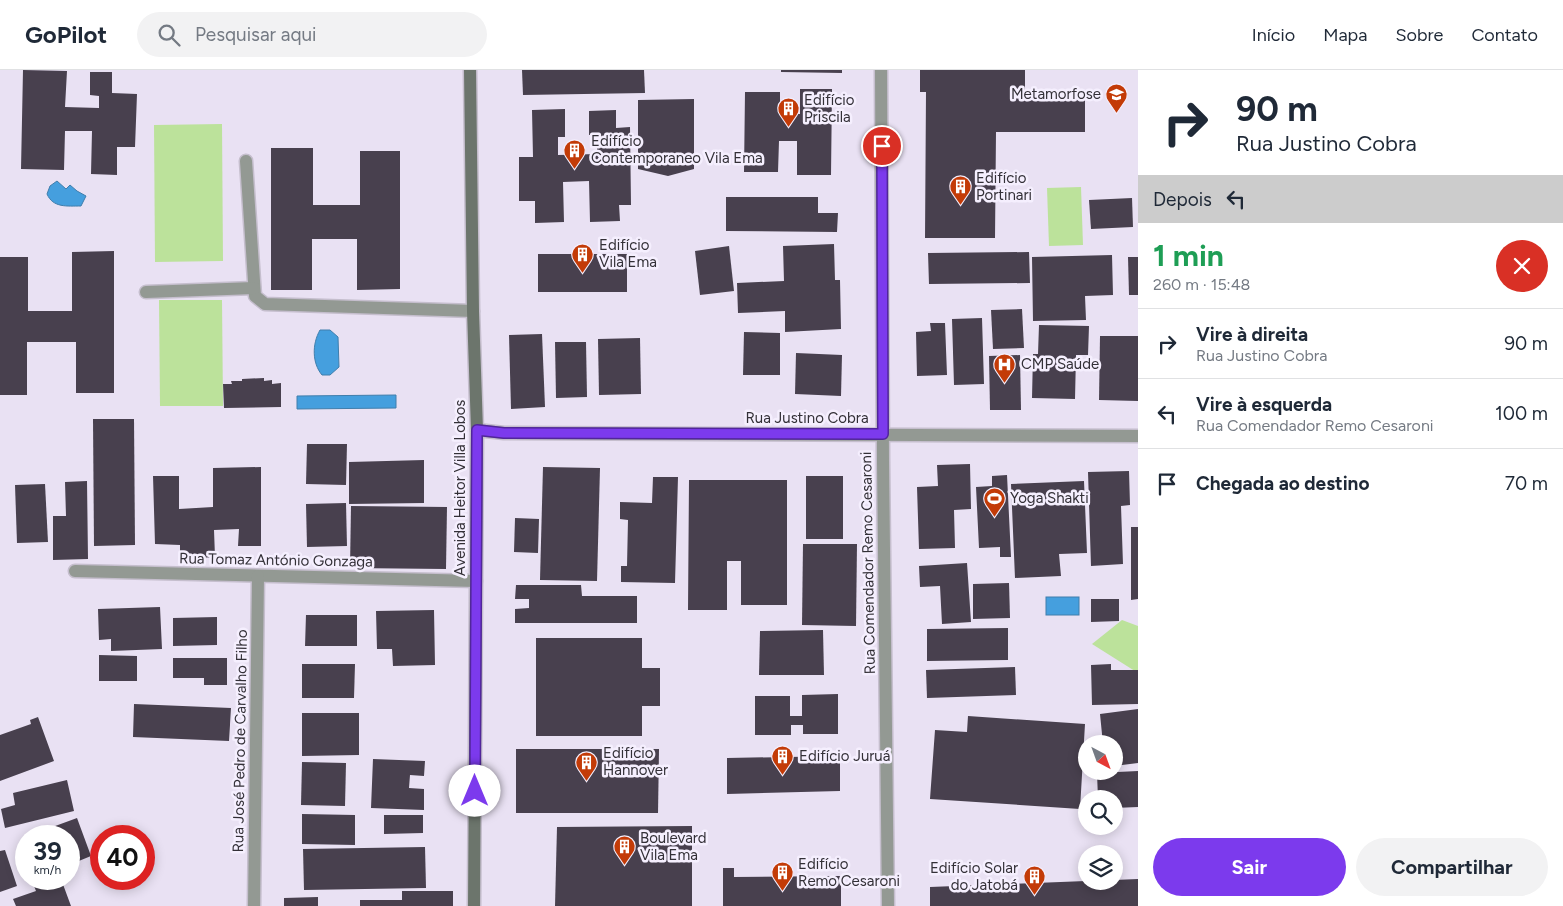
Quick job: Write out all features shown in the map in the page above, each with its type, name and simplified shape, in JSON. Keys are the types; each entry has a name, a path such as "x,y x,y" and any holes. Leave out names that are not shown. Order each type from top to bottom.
{"street":[{"name":"Avenida Heitor Villa Lobos","path":"470,70 473,311 477,430 474,906"},
{"name":"Rua Comendador Remo Cesaroni","path":"881,70 888,906"},
{"path":"246,161 255,296 265,304 473,311"},
{"path":"146,292 254,288"},
{"name":"Rua Justino Cobra","path":"477,430 504,433 1138,436"},
{"name":"Rua Tomaz António Gonzaga","path":"75,571 476,581"},
{"name":"Rua José Pedro de Carvalho Filho","path":"254,906 258,576"}],"green space":[{"path":"222,124 223,261 155,262 154,125"},
{"path":"1081,187 1083,245 1049,246 1047,188"},
{"path":"159,300 222,300 223,406 160,406"},
{"path":"1122,620 1138,626 1138,673 1092,644"}],"water":[{"path":"57,181 66,189 70,185 86,196 81,206 61,205 50,199 47,194 50,186"},
{"path":"320,330 330,330 338,337 339,367 330,375 322,375 316,365 314,347"},
{"path":"396,395 396,408 297,409 297,396"},
{"path":"1046,597 1079,597 1079,615 1046,615"}],"building":[{"path":"23,70 67,71 65,107 99,108 99,96 90,95 90,72 112,72 112,93 137,94 135,147 117,147 117,175 91,174 92,131 65,131 64,170 21,169"},
{"path":"522,70 644,70 645,93 523,95"},
{"path":"781,70 842,70 842,73 781,72"},
{"path":"920,70 1025,70 1025,92 1085,92 1085,132 996,132 995,238 925,238 926,92 920,92"},
{"name":"Edifício Priscila","path":"800,89 832,89 831,175 797,175 797,141 779,141 778,172 744,172 745,92 780,92 780,114 800,114"},
{"path":"694,99 694,169 668,176 638,169 638,100"},
{"name":"Edifício Contemporaneo Vila Ema","path":"565,109 565,137 558,137 558,155 597,154 597,135 589,135 589,111 616,110 616,128 630,127 631,205 619,205 620,221 590,222 589,181 563,182 564,222 535,223 535,201 519,201 519,157 533,157 532,110"},
{"path":"271,148 313,148 313,205 360,205 360,151 400,151 400,289 357,290 357,239 312,239 312,290 271,290"},
{"path":"726,197 818,197 818,213 838,213 837,232 726,231"},
{"path":"1132,198 1133,227 1091,229 1089,200"},
{"path":"834,244 835,280 840,280 841,329 785,332 785,311 738,313 737,283 784,281 783,246"},
{"path":"729,246 734,291 700,295 695,251"},
{"path":"114,251 114,393 76,393 76,342 27,342 27,395 0,395 0,257 28,257 28,311 72,311 72,252"},
{"path":"1029,252 1030,283 929,284 928,253"},
{"name":"Edifício Vila Ema","path":"538,254 627,254 627,292 538,292"},
{"path":"1112,255 1113,295 1085,296 1086,320 1033,321 1032,257"},
{"path":"1128,257 1138,257 1138,295 1129,295"},
{"path":"1022,309 1024,348 993,349 991,310"},
{"path":"982,318 984,384 954,385 952,319"},
{"path":"930,323 945,323 947,375 917,376 916,332 931,331"},
{"path":"1039,325 1089,326 1088,355 1076,355 1075,399 1032,398 1033,354 1038,354"},
{"path":"744,332 780,333 780,375 743,375"},
{"path":"542,334 545,407 511,409 509,335"},
{"path":"1100,336 1138,336 1138,401 1099,400"},
{"path":"640,338 641,394 599,395 598,339"},
{"path":"555,342 586,342 587,397 556,398"},
{"path":"796,353 842,355 841,396 795,394"},
{"name":"CMP Saúde","path":"1020,355 1021,410 990,410 989,356"},
{"path":"264,378 264,381 272,380 272,384 281,383 281,407 224,408 223,384 232,384 231,381 242,381 242,379"},
{"path":"93,419 134,419 135,545 94,546"},
{"path":"307,444 347,444 346,485 306,484"},
{"path":"424,460 424,503 349,504 349,462"},
{"path":"970,464 971,509 954,510 955,548 919,549 917,487 938,486 937,465"},
{"path":"261,467 261,546 238,546 239,529 214,530 215,557 180,559 180,545 155,544 153,476 179,476 179,509 213,507 213,468"},
{"path":"543,467 600,468 597,581 540,580"},
{"path":"1129,471 1130,505 1121,506 1123,564 1091,566 1088,472"},
{"name":"Yoga Shakti","path":"1007,475 1011,557 1000,557 1000,547 979,548 976,487 992,486 992,476"},
{"path":"806,476 843,476 843,539 806,539"},
{"path":"653,477 678,477 675,583 621,582 621,566 627,566 628,520 620,519 620,502 652,503"},
{"path":"689,480 787,480 787,605 741,605 741,561 727,561 727,610 688,610"},
{"path":"87,481 88,559 53,560 53,516 66,516 65,482"},
{"path":"1084,481 1087,553 1059,554 1061,576 1015,578 1011,484"},
{"path":"45,484 48,542 17,543 15,485"},
{"path":"346,503 347,546 307,547 306,504"},
{"path":"351,506 447,507 446,569 350,568"},
{"path":"515,518 539,519 538,553 514,552"},
{"path":"1131,527 1138,527 1138,599 1131,600"},
{"path":"803,544 857,544 856,626 802,625"},
{"path":"967,563 971,622 942,624 940,586 920,587 919,566"},
{"path":"1009,583 1010,618 973,619 973,584"},
{"path":"516,585 581,585 582,596 637,596 637,623 515,623 515,609 529,608 529,599 515,599"},
{"path":"1091,599 1119,599 1119,621 1091,622"},
{"path":"160,607 162,649 111,651 111,639 99,640 98,609"},
{"path":"434,610 435,665 393,666 392,649 377,649 376,611"},
{"path":"306,615 357,615 357,646 305,646"},
{"path":"217,617 217,645 173,646 173,618"},
{"path":"1008,628 1008,660 927,661 927,629"},
{"path":"823,630 824,675 759,675 760,631"},
{"path":"536,638 642,638 642,668 660,668 660,706 642,706 642,736 536,736"},
{"path":"99,655 137,656 137,681 99,681"},
{"path":"173,658 227,658 227,685 204,685 204,678 173,678"},
{"path":"302,664 355,664 354,698 302,698"},
{"path":"1111,664 1111,670 1138,670 1138,704 1092,705 1091,665"},
{"path":"1015,667 1016,695 927,698 926,670"},
{"path":"838,694 838,734 803,734 803,725 791,725 791,735 755,735 755,696 790,696 790,716 802,716 802,695"},
{"path":"134,704 231,708 229,741 133,737"},
{"path":"1138,709 1138,763 1123,765 1123,735 1102,735 1100,714"},
{"path":"302,713 359,713 359,755 302,756"},
{"path":"968,716 1085,724 1084,735 1078,735 1078,780 1082,780 1081,790 1078,790 1078,809 930,799 935,730 967,732"},
{"path":"38,717 54,761 0,781 0,735 31,724 30,720"},
{"name":"Edifício Hannover","path":"516,749 659,749 658,813 516,813"},
{"name":"Edifício Juruá","path":"840,756 840,791 727,794 727,758"},
{"path":"373,759 425,761 424,776 410,775 409,788 424,789 424,810 371,808"},
{"path":"302,762 346,763 345,806 301,805"},
{"path":"1138,771 1138,807 1123,808 1123,790 1098,790 1097,780 1123,780 1123,772"},
{"path":"67,780 74,811 5,828 1,809 15,805 13,793"},
{"path":"302,814 355,815 355,845 302,844"},
{"path":"384,815 423,815 423,833 384,834"},
{"path":"77,818 80,825 58,825"},
{"path":"80,826 90,853 90,856 80,860"},
{"name":"Boulevard Vila Ema","path":"692,826 692,906 555,906 557,827"},
{"path":"425,847 426,888 304,890 303,849"},
{"path":"5,850 15,880 15,887 0,892 0,851"},
{"name":"Edifício Remo Cesaroni","path":"723,868 734,868 734,877 841,876 841,906 723,906"},
{"name":"Edifício Solar do Jatobá","path":"1138,879 1138,906 930,906 930,887 1078,881 1078,890 1123,890 1123,880"},
{"path":"65,890 71,906 16,906 13,899 36,891"},
{"path":"402,891 453,891 453,906 360,906 360,900 402,900"},
{"path":"318,897 318,906 284,906 284,898"}],"place":[{"name":"Metamorfose","path":"1117,113"},
{"name":"Edifício Priscila","path":"788,128"},
{"name":"Edifício Contemporaneo Vila Ema","path":"575,169"},
{"name":"Edifício Portinari","path":"960,206"},
{"name":"Edifício Vila Ema","path":"583,273"},
{"name":"CMP Saúde","path":"1005,383"},
{"name":"Yoga Shakti","path":"994,517"},
{"name":"Edifício Juruá","path":"783,775"},
{"name":"Edifício Hannover","path":"587,781"},
{"name":"Boulevard Vila Ema","path":"624,866"},
{"name":"Edifício Remo Cesaroni","path":"782,892"},
{"name":"Edifício Solar do Jatobá","path":"1034,896"}],"route":[{"path":"475,791 477,430 504,433 883,434 882,146"}]}
